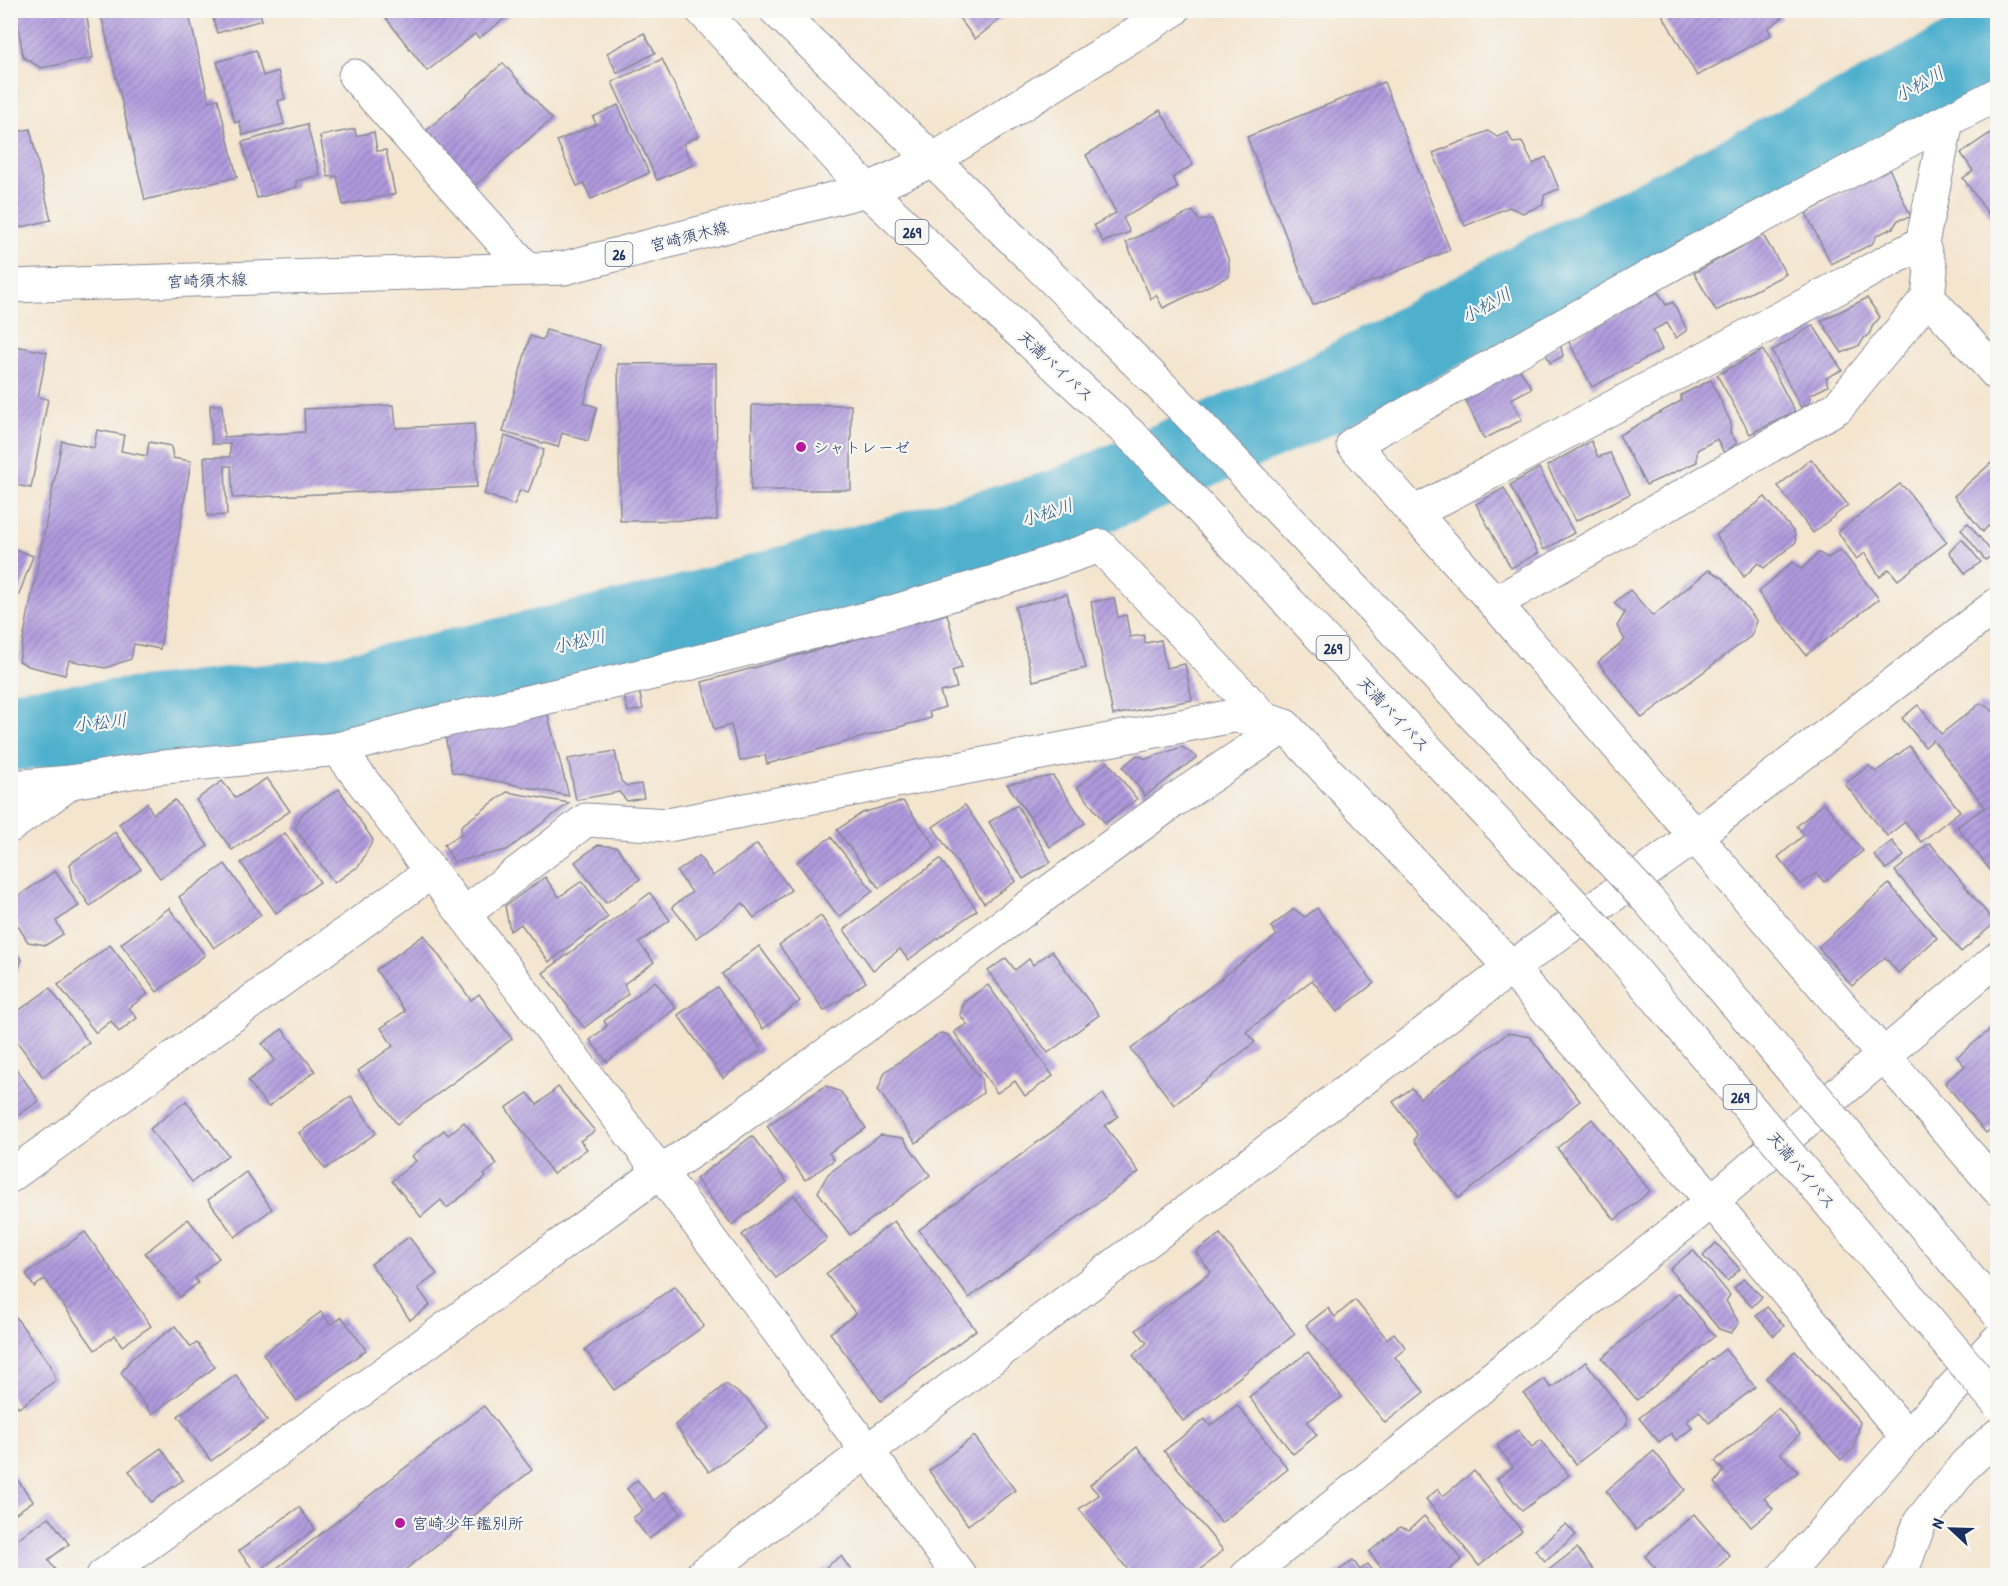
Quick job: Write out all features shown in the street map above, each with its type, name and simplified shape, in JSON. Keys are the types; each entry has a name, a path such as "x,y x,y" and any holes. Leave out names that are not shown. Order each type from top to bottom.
{"main road":[{"name":"天満バイパス","path":"702,10 867,190 1136,439 1615,948 1998,1403"},
{"path":"776,10 933,160 1186,411 1650,902 1998,1313"},
{"name":"宮崎須木線","path":"10,286 564,268 867,190 933,160 1173,10"},
{"path":"355,76 527,269"},
{"path":"1998,94 1688,255 1353,444 1495,603 1998,1189"},
{"path":"1495,603 1838,407 1928,297 1931,270 1923,243 1947,121"},
{"path":"1413,513 1923,243"},
{"path":"1928,297 1998,375"},
{"path":"10,787 70,782 155,768 338,749 426,725 665,670 885,614 997,581 1100,546 1275,723 1511,968 1712,1201 1907,1437"},
{"path":"700,1575 1511,968 1694,837 1998,604"},
{"path":"464,914 586,820 669,825 1233,716 1275,723"},
{"path":"103,1575 660,1172 721,1132 1172,802 1275,723"},
{"path":"338,749 660,1172 960,1575"},
{"path":"10,826 70,782"},
{"path":"10,1176 431,872"},
{"path":"1247,1575 1712,1201 1998,958"},
{"path":"1784,1575 1907,1437 1998,1340"},
{"path":"1900,1575 1920,1522 1966,1464 1998,1434"}],"building":[{"path":"16,10 86,10 93,58 41,68 23,57"},
{"path":"100,10 188,10 209,101 218,99 237,177 145,200"},
{"path":"211,10 259,10 262,20 217,33"},
{"path":"385,10 516,10 479,38 475,34 427,71 382,13"},
{"path":"953,10 1012,10 975,39"},
{"path":"1668,10 1777,10 1782,18 1768,28 1771,35 1697,76 1662,14"},
{"path":"644,33 655,53 617,73 607,53"},
{"path":"256,50 263,76 278,71 285,99 278,101 284,124 243,135 239,121 235,123 217,62"},
{"path":"662,59 699,136 683,144 693,165 657,180 612,82"},
{"path":"503,63 552,119 472,188 425,132"},
{"path":"10,75 18,93 10,96"},
{"path":"1384,82 1450,250 1313,305 1247,137"},
{"path":"618,105 649,173 591,199 584,183 577,186 557,141 596,124 593,117"},
{"path":"1160,110 1193,165 1173,177 1178,188 1123,218 1130,232 1103,242 1094,225 1116,213 1086,155"},
{"path":"307,124 320,175 296,181 297,187 257,198 242,142"},
{"path":"1998,128 1998,214 1991,218 1963,178 1973,171 1961,153"},
{"path":"30,129 51,220 10,230 10,134"},
{"path":"355,129 356,136 374,132 377,151 386,150 395,194 343,205 337,176 328,177 320,136"},
{"path":"1488,131 1497,137 1508,132 1513,143 1522,142 1533,164 1546,157 1559,189 1544,195 1543,205 1523,213 1509,207 1465,226 1433,153"},
{"path":"1889,168 1911,217 1898,220 1893,228 1877,235 1872,244 1831,264 1806,213"},
{"path":"1193,211 1199,221 1212,219 1229,261 1229,276 1163,308 1156,295 1151,299 1126,242"},
{"path":"1763,235 1786,274 1716,311 1694,273"},
{"path":"1658,292 1666,305 1673,302 1687,330 1676,338 1667,323 1653,330 1662,350 1592,387 1568,340"},
{"path":"1867,298 1880,317 1860,345 1842,353 1821,321"},
{"path":"1813,325 1842,370 1826,378 1828,386 1810,395 1810,402 1801,408 1772,351"},
{"path":"546,330 600,345 584,403 597,407 588,441 562,433 558,447 503,432 530,336 543,340"},
{"path":"1560,343 1563,356 1550,363 1545,351"},
{"path":"10,345 47,352 38,397 48,399 31,488 10,484"},
{"path":"1763,350 1795,412 1750,434 1717,375"},
{"path":"716,363 717,520 620,521 618,364"},
{"path":"1518,367 1532,388 1511,399 1522,420 1484,439 1464,396"},
{"path":"1711,380 1731,423 1730,432 1737,443 1724,453 1717,439 1697,450 1697,462 1646,485 1619,435 1681,401 1681,395"},
{"path":"210,405 222,405 224,437 305,432 304,409 394,405 396,428 474,424 477,487 233,498 231,466 225,466 227,515 207,516 204,457 230,457 230,444 212,444"},
{"name":"シャトレーゼ","path":"752,405 851,405 851,490 751,490"},
{"path":"97,430 124,435 121,451 147,456 149,442 171,446 173,458 191,461 160,649 134,644 131,659 105,668 69,660 65,675 28,666 19,661 62,441 94,448"},
{"path":"505,436 544,450 528,493 520,490 514,505 484,494"},
{"path":"1591,441 1598,457 1610,453 1630,494 1576,521 1547,466"},
{"path":"1998,457 1998,531 1988,526 1983,532 1954,496"},
{"path":"1811,459 1848,505 1813,533 1778,486"},
{"path":"1539,468 1574,533 1544,550 1510,485"},
{"path":"1900,484 1947,542 1898,580 1889,569 1880,577 1865,553 1856,559 1838,532"},
{"path":"1504,488 1538,553 1511,568 1476,504"},
{"path":"1765,497 1794,532 1796,542 1764,568 1758,563 1744,577 1716,535"},
{"path":"1968,523 1994,555 1985,560 1961,529"},
{"path":"1962,539 1981,562 1965,573 1949,552"},
{"path":"10,547 33,556 14,608 10,607"},
{"path":"1841,550 1879,599 1806,655 1758,592 1792,562 1801,569 1819,553 1828,558"},
{"path":"1709,570 1723,578 1757,621 1751,636 1642,718 1598,662 1625,640 1617,626 1625,613 1614,603 1630,590 1653,616"},
{"path":"1067,594 1086,668 1033,681 1015,607"},
{"path":"1114,598 1118,617 1126,615 1130,637 1144,635 1145,643 1161,640 1166,668 1185,664 1192,700 1113,715 1091,602"},
{"path":"947,614 962,668 952,671 957,688 940,692 945,707 929,712 931,718 767,764 765,755 740,761 731,725 714,730 702,682"},
{"path":"639,690 643,709 628,712 623,693"},
{"path":"1981,703 1993,711 1998,707 1998,864 1990,870 1957,827 1985,807 1933,740 1925,747 1902,718 1918,705 1941,734"},
{"path":"547,712 569,796 452,772 445,736"},
{"path":"1909,746 1960,811 1921,842 1905,822 1887,836 1845,784 1869,766 1876,772"},
{"path":"1182,747 1197,757 1145,796 1123,767 1137,755 1146,759"},
{"path":"615,751 621,781 627,786 641,784 644,798 627,801 619,792 576,800 568,759"},
{"path":"1108,762 1137,799 1105,823 1077,787"},
{"path":"1053,776 1085,823 1050,847 1007,784"},
{"path":"267,778 290,811 232,850 196,800 222,781 236,798"},
{"path":"339,789 373,840 359,866 334,883 295,828 303,813"},
{"path":"507,792 569,803 507,850 454,862 444,845 461,834 461,826"},
{"path":"175,800 208,846 160,878 119,824 147,803 153,814"},
{"path":"903,801 936,847 879,888 837,830 862,813"},
{"path":"1824,803 1863,851 1824,882 1816,873 1801,885 1778,857 1804,835 1797,826"},
{"path":"965,805 1016,881 984,903 933,827"},
{"path":"1017,805 1051,862 1023,879 989,822"},
{"path":"115,832 141,869 90,906 73,881 70,864"},
{"path":"285,833 320,882 276,913 241,863"},
{"path":"831,837 873,891 839,917 797,862"},
{"path":"1892,841 1904,856 1886,869 1874,855"},
{"path":"1930,843 1995,923 1961,952 1895,871"},
{"path":"757,844 791,890 754,918 743,903 696,938 672,907 692,892 677,872 699,856 713,876"},
{"path":"598,845 617,847 640,879 606,903 575,862"},
{"path":"940,859 977,910 908,960 900,949 873,970 844,930"},
{"path":"225,864 261,915 214,948 179,897"},
{"path":"55,871 79,906 56,921 63,934 46,945 28,942 10,913 10,907 14,899"},
{"path":"545,877 559,897 582,881 608,917 549,962 521,924 510,931 505,906"},
{"path":"1889,884 1937,938 1898,973 1885,957 1852,986 1818,947"},
{"path":"650,893 670,920 639,943 654,962 624,984 628,994 584,1028 543,973"},
{"path":"169,908 205,955 157,992 121,944"},
{"path":"1317,908 1374,983 1337,1012 1312,980 1246,1032 1255,1042 1174,1105 1131,1049 1277,935 1271,927 1294,909 1305,917"},
{"path":"821,916 866,982 824,1011 779,945"},
{"path":"424,935 471,1000 479,994 512,1039 397,1124 358,1071 393,1046 381,1028 405,1011 376,970"},
{"path":"10,943 22,960 18,970 10,975"},
{"path":"110,945 148,994 129,1008 137,1018 119,1032 111,1021 96,1033 58,985"},
{"path":"759,946 800,1001 763,1029 722,974"},
{"path":"1052,951 1099,1015 1048,1053 988,971 1006,958 1015,970 1029,959 1033,965"},
{"path":"655,981 676,1008 607,1062 590,1040 607,1026 604,1021"},
{"path":"988,985 1053,1076 1025,1096 1015,1081 997,1093 954,1032 967,1024 960,1015 964,1002"},
{"path":"717,987 762,1050 723,1078 678,1015"},
{"path":"50,988 89,1043 43,1077 10,1032 10,1017"},
{"path":"1998,1023 1998,1123 1986,1133 1945,1083 1965,1066 1957,1057"},
{"path":"282,1029 315,1071 268,1107 248,1081 275,1060 262,1044"},
{"path":"941,1033 948,1035 981,1079 983,1093 916,1143 878,1090 885,1072"},
{"path":"1508,1033 1530,1037 1580,1101 1459,1198 1414,1141 1417,1134 1393,1102 1412,1088 1420,1098"},
{"path":"10,1060 39,1101 10,1121"},
{"path":"825,1086 841,1092 866,1128 829,1153 834,1160 805,1180 767,1126"},
{"path":"558,1087 595,1131 580,1141 587,1149 553,1174 506,1108 528,1093 537,1105"},
{"path":"1103,1094 1118,1116 1105,1126 1139,1172 969,1298 919,1230"},
{"path":"351,1096 376,1133 325,1169 299,1133"},
{"path":"186,1101 228,1155 192,1182 150,1129"},
{"path":"1592,1119 1650,1191 1615,1220 1557,1148"},
{"path":"464,1122 497,1164 484,1175 486,1177 447,1208 441,1200 421,1217 392,1181 416,1161 412,1156 444,1130 448,1135"},
{"path":"881,1135 903,1138 930,1175 850,1235 818,1192 828,1174"},
{"path":"752,1136 787,1182 732,1225 696,1179"},
{"path":"246,1172 272,1209 235,1237 208,1200"},
{"path":"794,1195 827,1239 776,1278 742,1235"},
{"path":"188,1219 219,1258 195,1278 198,1283 180,1297 145,1253"},
{"path":"894,1221 976,1330 881,1401 830,1333 856,1314 826,1274"},
{"path":"85,1232 151,1326 122,1346 115,1335 95,1350 45,1279 34,1287 26,1274"},
{"path":"1220,1234 1295,1334 1183,1421 1133,1355 1147,1343 1136,1330 1211,1272 1196,1252"},
{"path":"409,1237 437,1274 418,1288 430,1305 410,1320 371,1264"},
{"path":"1716,1243 1740,1269 1727,1281 1703,1256"},
{"path":"1693,1250 1730,1295 1726,1301 1739,1323 1731,1333 1719,1329 1670,1269"},
{"path":"1744,1279 1762,1297 1752,1307 1734,1288"},
{"path":"675,1286 704,1326 614,1390 585,1350"},
{"path":"1679,1293 1715,1336 1637,1400 1602,1358"},
{"path":"1355,1300 1387,1339 1394,1333 1406,1348 1395,1357 1424,1392 1385,1423 1306,1325 1328,1308 1335,1317"},
{"path":"1767,1307 1784,1326 1774,1336 1756,1316"},
{"path":"321,1312 331,1325 342,1317 366,1350 297,1401 263,1354"},
{"path":"15,1316 50,1364 56,1380 19,1408 10,1396 10,1319"},
{"path":"175,1326 191,1347 197,1343 215,1367 152,1414 121,1373 131,1359"},
{"path":"1725,1349 1755,1387 1709,1423 1699,1411 1687,1421 1692,1428 1676,1440 1671,1433 1659,1442 1639,1418"},
{"path":"1795,1351 1860,1422 1854,1448 1841,1460 1766,1378"},
{"path":"1308,1352 1342,1397 1307,1422 1317,1435 1293,1454 1249,1397"},
{"path":"1586,1362 1626,1416 1627,1425 1576,1464 1524,1394 1544,1379 1551,1388"},
{"path":"236,1375 267,1420 211,1461 178,1416"},
{"path":"726,1384 748,1400 768,1428 709,1472 675,1425"},
{"path":"1237,1405 1288,1469 1221,1523 1164,1451 1205,1419 1210,1426"},
{"name":"宮崎少年鑑別所","path":"484,1406 532,1470 397,1576 267,1576"},
{"path":"1778,1408 1800,1434 1780,1453 1798,1472 1764,1498 1773,1509 1751,1527 1715,1483 1724,1471 1715,1461"},
{"path":"1518,1430 1532,1447 1541,1440 1569,1475 1522,1511 1497,1479 1513,1467 1497,1446"},
{"path":"974,1436 1015,1490 968,1525 929,1471"},
{"path":"1137,1447 1223,1550 1193,1576 1133,1576 1079,1509 1099,1495 1090,1485"},
{"path":"161,1448 183,1480 151,1502 129,1471"},
{"path":"1654,1451 1685,1490 1636,1530 1606,1491"},
{"path":"10,1470 33,1501 10,1517"},
{"path":"1474,1471 1522,1531 1479,1566 1426,1499 1438,1489 1443,1496"},
{"path":"637,1480 654,1501 664,1492 681,1513 649,1539 633,1518 643,1510 627,1489"},
{"path":"299,1507 315,1529 256,1573 239,1551"},
{"path":"1694,1514 1730,1556 1708,1576 1662,1576 1645,1556"},
{"path":"1424,1516 1462,1559 1443,1576 1388,1576 1369,1552 1400,1527 1409,1530"},
{"path":"49,1517 69,1544 48,1560 56,1571 49,1576 15,1576 10,1569 10,1544"},
{"path":"1566,1524 1576,1535 1545,1561 1535,1550"},
{"path":"1577,1548 1598,1576 1541,1576"},
{"path":"841,1556 855,1576 814,1576"},
{"path":"1353,1560 1360,1570 1368,1564 1377,1576 1332,1576"}],"waterway":[{"name":"小松川","path":"10,731 330,698 665,621 1062,509 1313,399 1542,275 1893,98 1998,40"}],"place":[{"name":"シャトレーゼ","path":"801,447"},
{"name":"宮崎少年鑑別所","path":"400,1523"}]}
